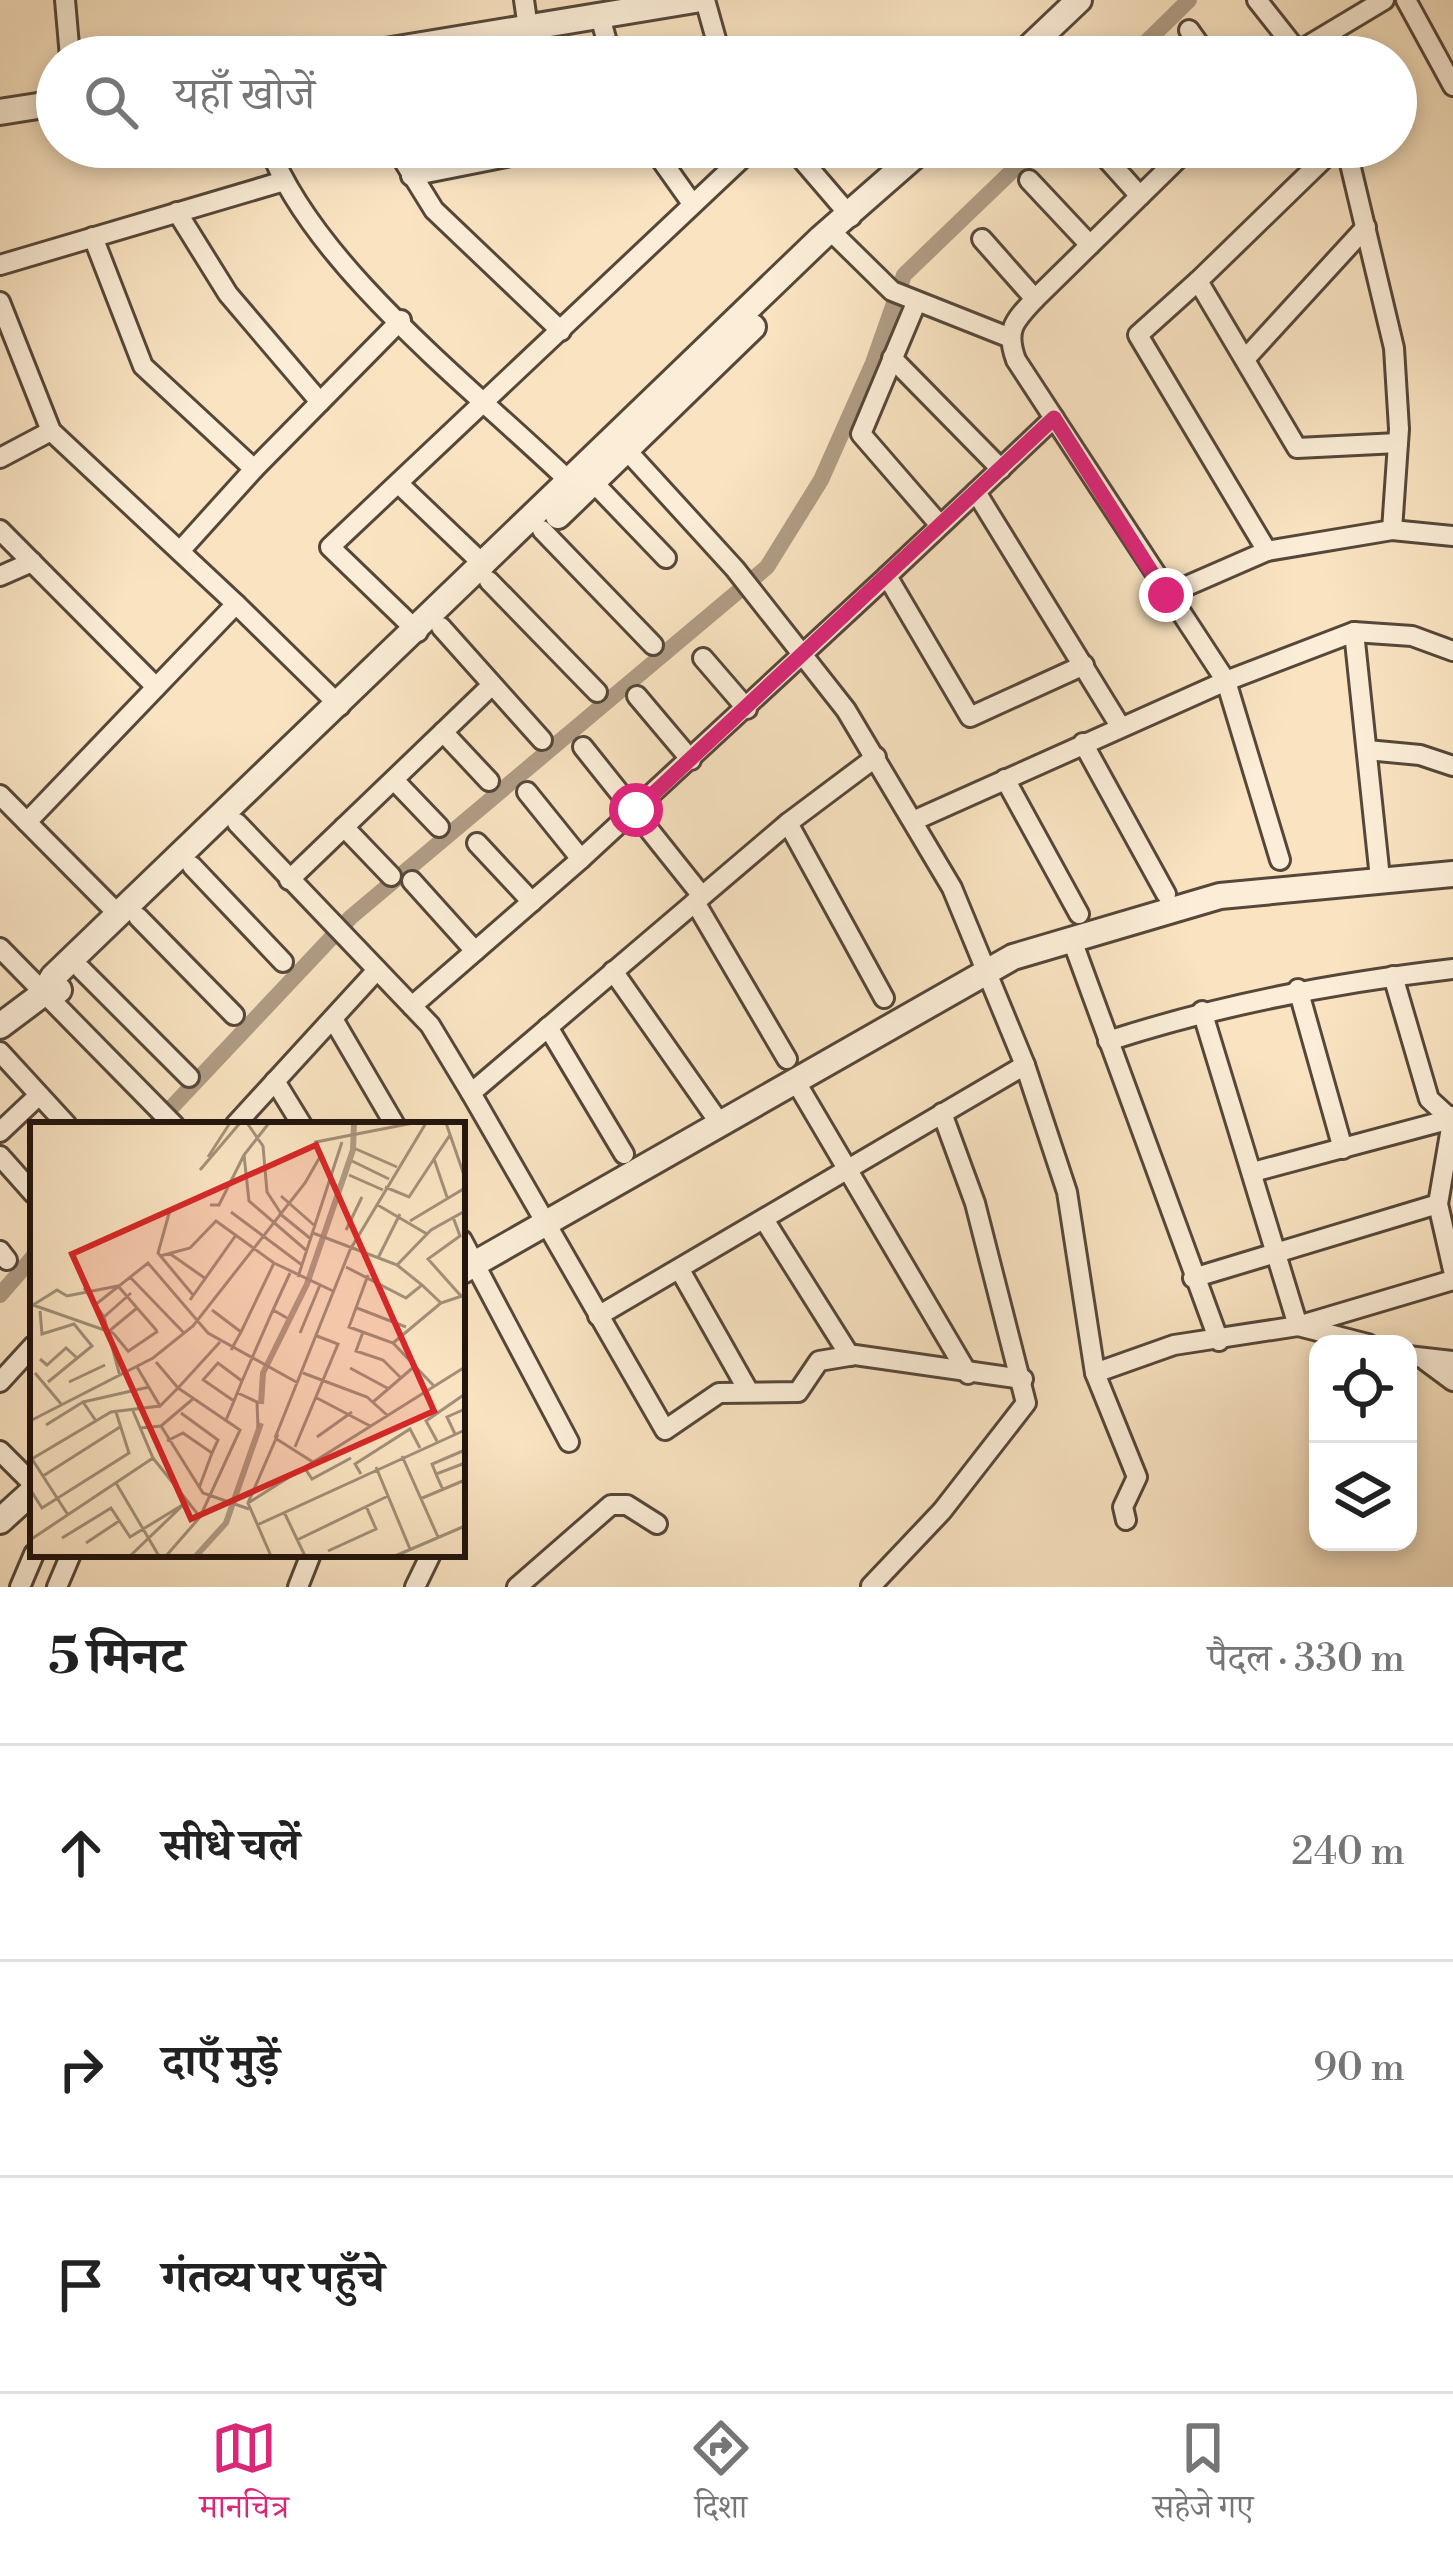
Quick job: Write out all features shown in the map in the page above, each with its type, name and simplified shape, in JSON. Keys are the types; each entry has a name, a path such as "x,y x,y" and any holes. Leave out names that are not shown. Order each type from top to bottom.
{"street":[{"path":"65,0 68,36"},
{"path":"524,0 528,28"},
{"path":"479,36 695,0"},
{"path":"705,0 716,36"},
{"path":"1041,36 1079,0"},
{"path":"1257,0 1283,36"},
{"path":"1326,36 1384,0"},
{"path":"1406,0 1453,86"},
{"path":"600,16 605,36"},
{"path":"1189,29 1194,36"},
{"path":"0,112 36,106"},
{"path":"278,168 305,217 401,320 666,558"},
{"path":"407,168 434,210 561,331"},
{"path":"411,176 451,168"},
{"path":"667,168 692,202"},
{"path":"542,740 492,685 329,547 730,168"},
{"path":"805,168 844,227 906,298 1008,337"},
{"path":"44,993 53,977 192,866 237,823 622,444 821,238 844,227 904,168"},
{"path":"1115,168 1140,196"},
{"path":"1169,168 1035,298 1012,323 1008,337 1016,360 1226,681 1280,860"},
{"path":"1267,550 1138,335 1314,168"},
{"path":"1351,168 1394,348 1398,443 1392,530"},
{"path":"1030,180 1090,245"},
{"path":"0,265 284,181"},
{"path":"177,212 228,294 320,402"},
{"path":"1246,358 1366,226"},
{"path":"93,237 142,366 254,469"},
{"path":"982,239 1035,298"},
{"path":"1198,281 1297,448 1398,443"},
{"path":"906,298 892,358 862,434 939,524"},
{"path":"0,302 51,430 340,706"},
{"path":"180,551 401,320"},
{"path":"892,358 1001,469"},
{"path":"412,1006 806,657 1054,418"},
{"path":"0,458 51,430"},
{"path":"622,444 735,569 806,657 876,757 952,889 1025,1065 1067,1192 1095,1373 1137,1477 1123,1507 1126,1520"},
{"path":"487,573 542,530 582,483"},
{"path":"399,484 597,692"},
{"path":"976,492 1120,726"},
{"path":"0,530 156,687"},
{"path":"542,530 653,645"},
{"path":"1166,595 1267,550 1392,530 1453,536"},
{"path":"0,576 32,562"},
{"path":"887,576 970,717 1084,665"},
{"path":"27,822 236,604"},
{"path":"0,1026 44,993 61,989 340,706 429,629"},
{"path":"1354,632 1379,865"},
{"path":"913,821 1120,726 1354,632 1412,636 1453,651"},
{"path":"703,658 747,709"},
{"path":"289,880 492,685"},
{"path":"637,696 691,760"},
{"path":"443,732 489,781"},
{"path":"1083,743 1166,894"},
{"path":"584,747 699,899 791,1071 968,1374"},
{"path":"1367,750 1420,754 1453,766"},
{"path":"471,1093 788,823 876,757"},
{"path":"1005,779 1079,914"},
{"path":"394,780 440,827"},
{"path":"527,792 581,859"},
{"path":"0,795 234,1016"},
{"path":"237,823 430,1024 665,1430 719,1393 798,1391 819,1361 850,1356 1023,1379"},
{"path":"788,823 884,998"},
{"path":"344,827 391,876"},
{"path":"477,843 532,902"},
{"path":"568,1442 469,1267 721,1125 791,1071 982,962 1220,896 1379,865 1453,874"},
{"path":"192,866 283,962"},
{"path":"412,881 475,951"},
{"path":"1072,940 1220,1341"},
{"path":"0,948 171,1122"},
{"path":"81,969 189,1078"},
{"path":"1108,1041 1202,1011 1298,989 1453,969"},
{"path":"238,1122 377,970"},
{"path":"613,971 721,1125"},
{"path":"1393,976 1429,1099 1452,1119"},
{"path":"1298,989 1343,1149"},
{"path":"1202,1011 1298,1326"},
{"path":"333,1019 393,1122"},
{"path":"548,1027 624,1154"},
{"path":"0,1052 64,1122"},
{"path":"598,1316 1025,1065"},
{"path":"275,1081 300,1122"},
{"path":"0,1132 37,1097"},
{"path":"871,1586 1013,1426 1027,1403 975,1203 942,1112"},
{"path":"1253,1172 1452,1119"},
{"path":"1452,1119 1438,1204 1453,1270"},
{"path":"0,1156 30,1189"},
{"path":"1193,1278 1438,1204"},
{"path":"765,1221 850,1356"},
{"path":"680,1270 749,1392"},
{"path":"1095,1373 1174,1345 1298,1326 1453,1280"},
{"path":"1298,1326 1333,1335"},
{"path":"0,1382 30,1349"},
{"path":"1417,1358 1453,1361"},
{"path":"1417,1358 1453,1382"},
{"path":"0,1451 30,1485"},
{"path":"0,1521 30,1491"},
{"path":"517,1587 611,1505 627,1505 657,1524"},
{"path":"20,1587 33,1557"},
{"path":"57,1587 70,1557"},
{"path":"298,1587 310,1557"},
{"path":"416,1587 429,1557"}],"waterway":[{"path":"1152,36 1189,0"},
{"path":"158,1122 351,917 767,567 821,480 873,363 904,275 1015,168"},
{"path":"0,1295 30,1260"}],"route":[{"path":"636,810 806,657 1054,418 1166,595"}]}
